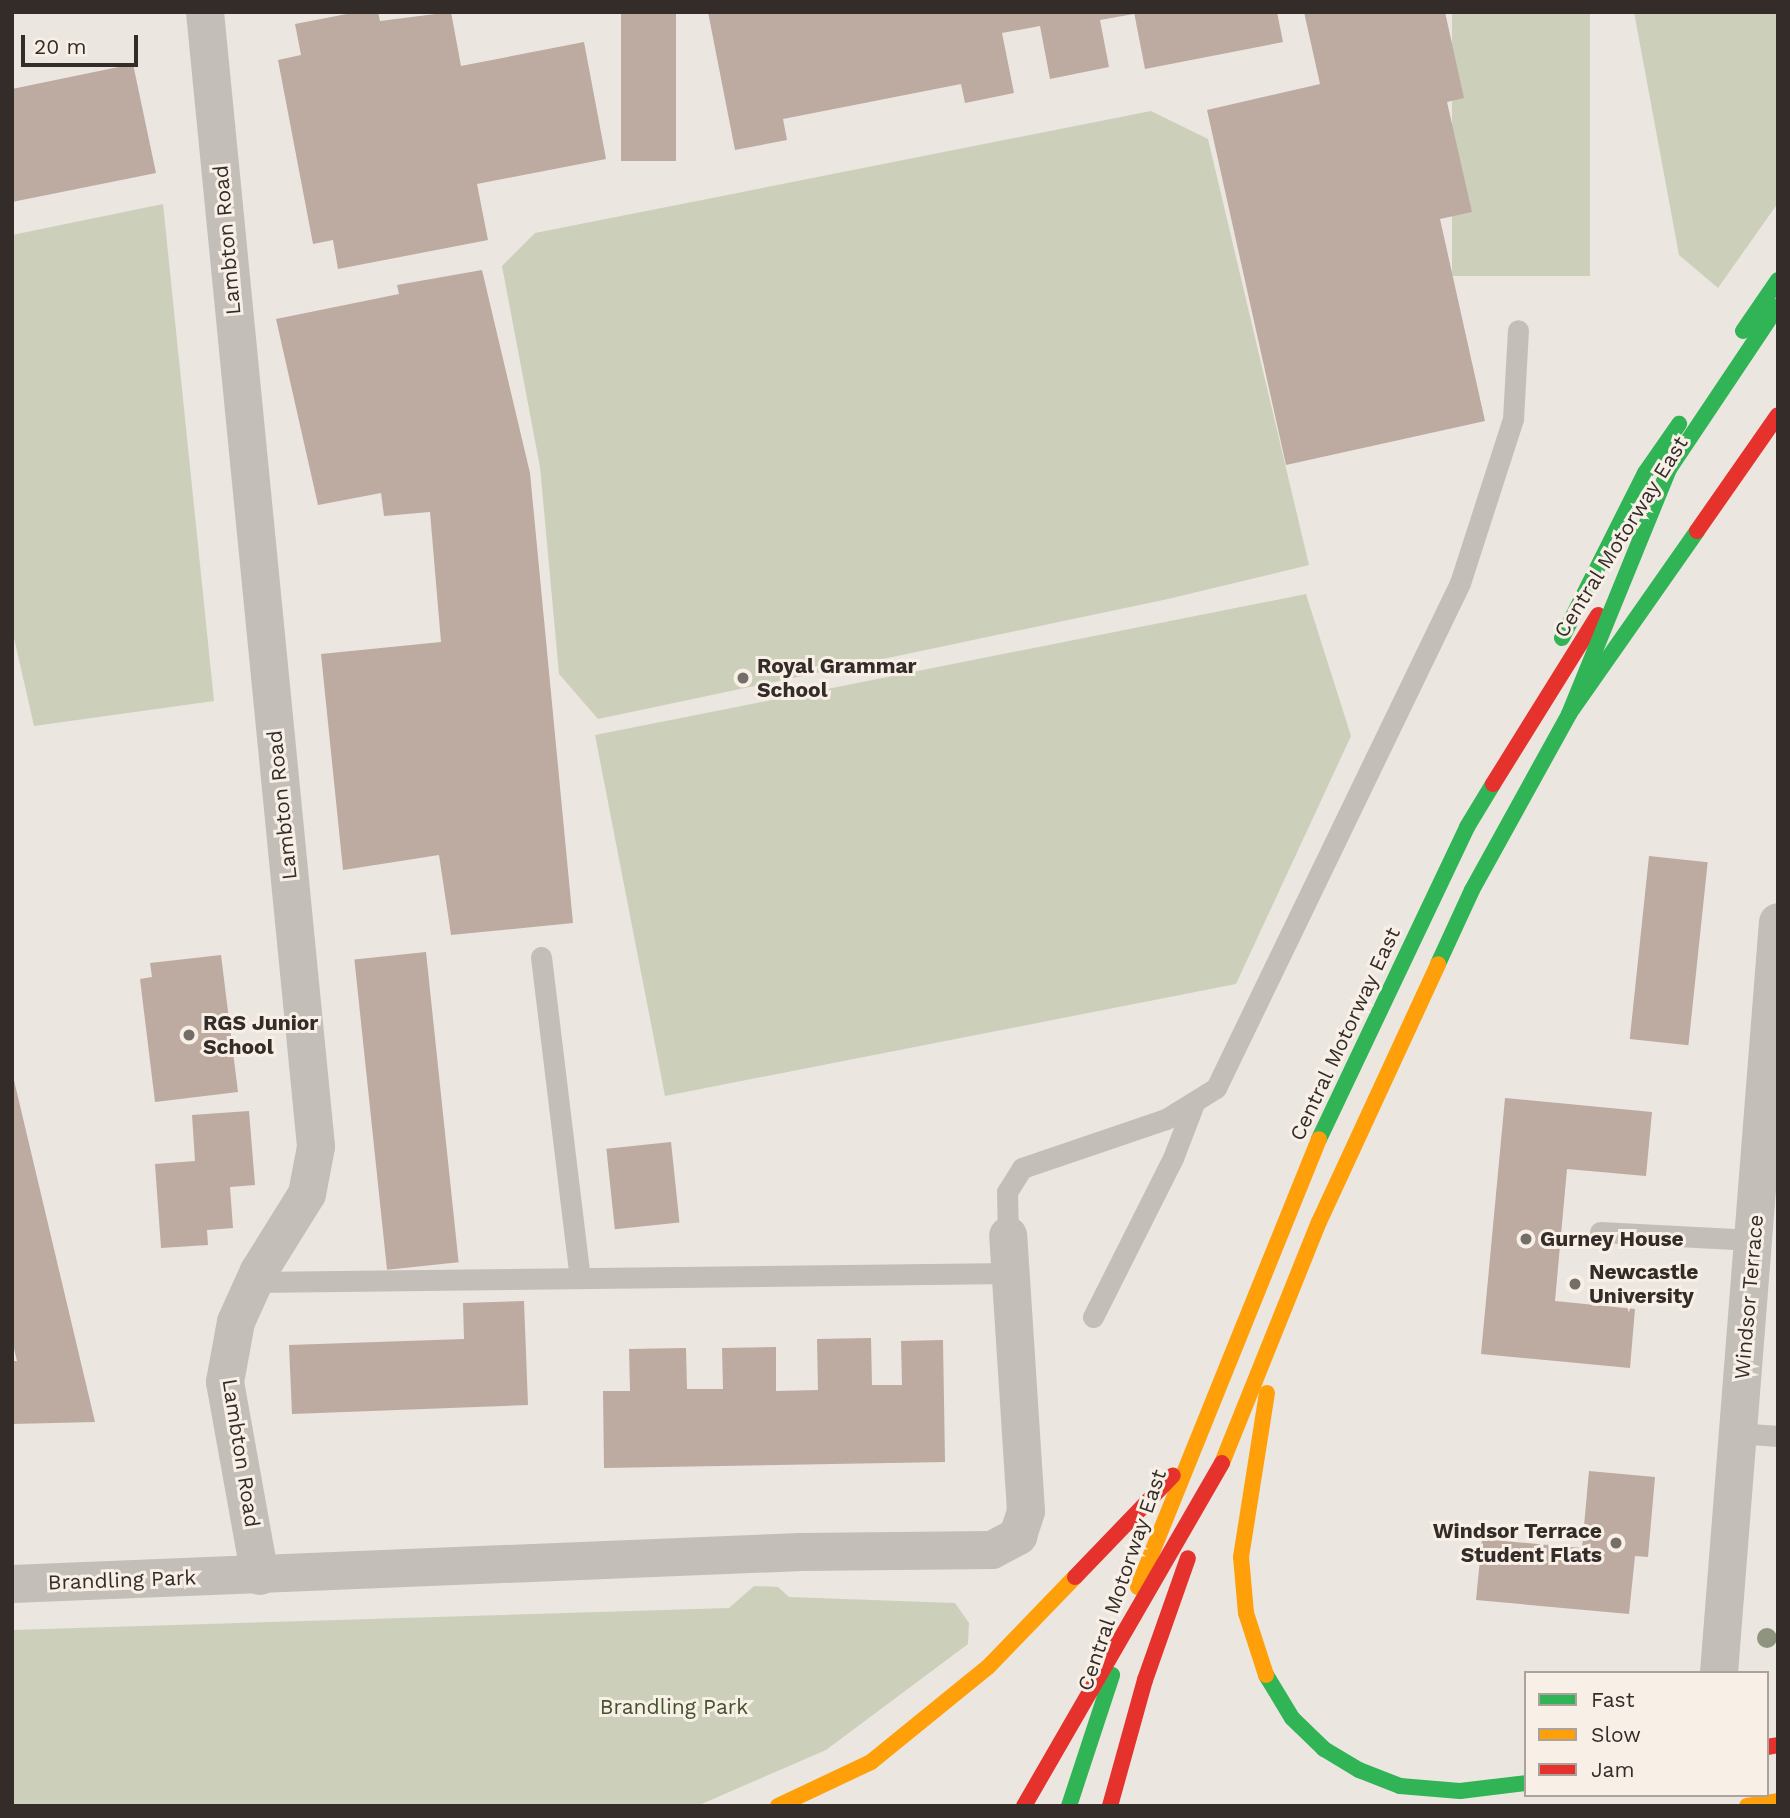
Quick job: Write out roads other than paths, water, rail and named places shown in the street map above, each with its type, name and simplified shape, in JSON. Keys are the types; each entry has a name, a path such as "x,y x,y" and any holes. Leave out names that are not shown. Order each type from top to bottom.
{"main road":[{"path":"1467,827 1645,472 1778,280"},
{"path":"1110,1806 1145,1680 1222,1464 1319,1222 1466,903 1569,714 1669,470 1778,306"},
{"name":"Central Motorway East","path":"1069,1806 1130,1609 1186,1460 1308,1162 1467,827 1745,376 1778,338"},
{"path":"1569,714 1778,415"},
{"path":"1278,1329 1241,1557 1246,1613 1260,1666 1292,1718 1324,1749 1359,1770 1400,1786 1460,1791 1524,1783"},
{"path":"778,1806 871,1762 988,1667 1186,1460"},
{"path":"1024,1806 1222,1464"},
{"path":"1129,1806 1120,1700 1130,1609"},
{"path":"1747,1806 1778,1801"}],"street":[{"name":"Lambton Road","path":"205,12 316,1147 307,1194 254,1282 236,1322 225,1382 260,1576"},
{"name":"Windsor Terrace","path":"1719,1671 1778,922"},
{"name":"Brandling Park","path":"12,1584 260,1576 789,1552 992,1550 1018,1536 1026,1511 1010,1255"}],"lane":[{"path":"254,1282 580,1278 1010,1255 1007,1192 1022,1168 1194,1106 1216,1088 1460,583 1513,419 1518,330"},
{"path":"541,957 580,1278"},
{"path":"1093,1317 1173,1158 1194,1106"},
{"path":"1600,1232 1754,1240"},
{"path":"1737,1433 1778,1436"}],"place":[{"name":"Royal Grammar School","path":"743,678"},
{"name":"RGS Junior School","path":"189,1035"},
{"name":"Gurney House","path":"1526,1239"},
{"name":"Newcastle University","path":"1575,1284"},
{"name":"Windsor Terrace Student Flats","path":"1616,1543"}]}
